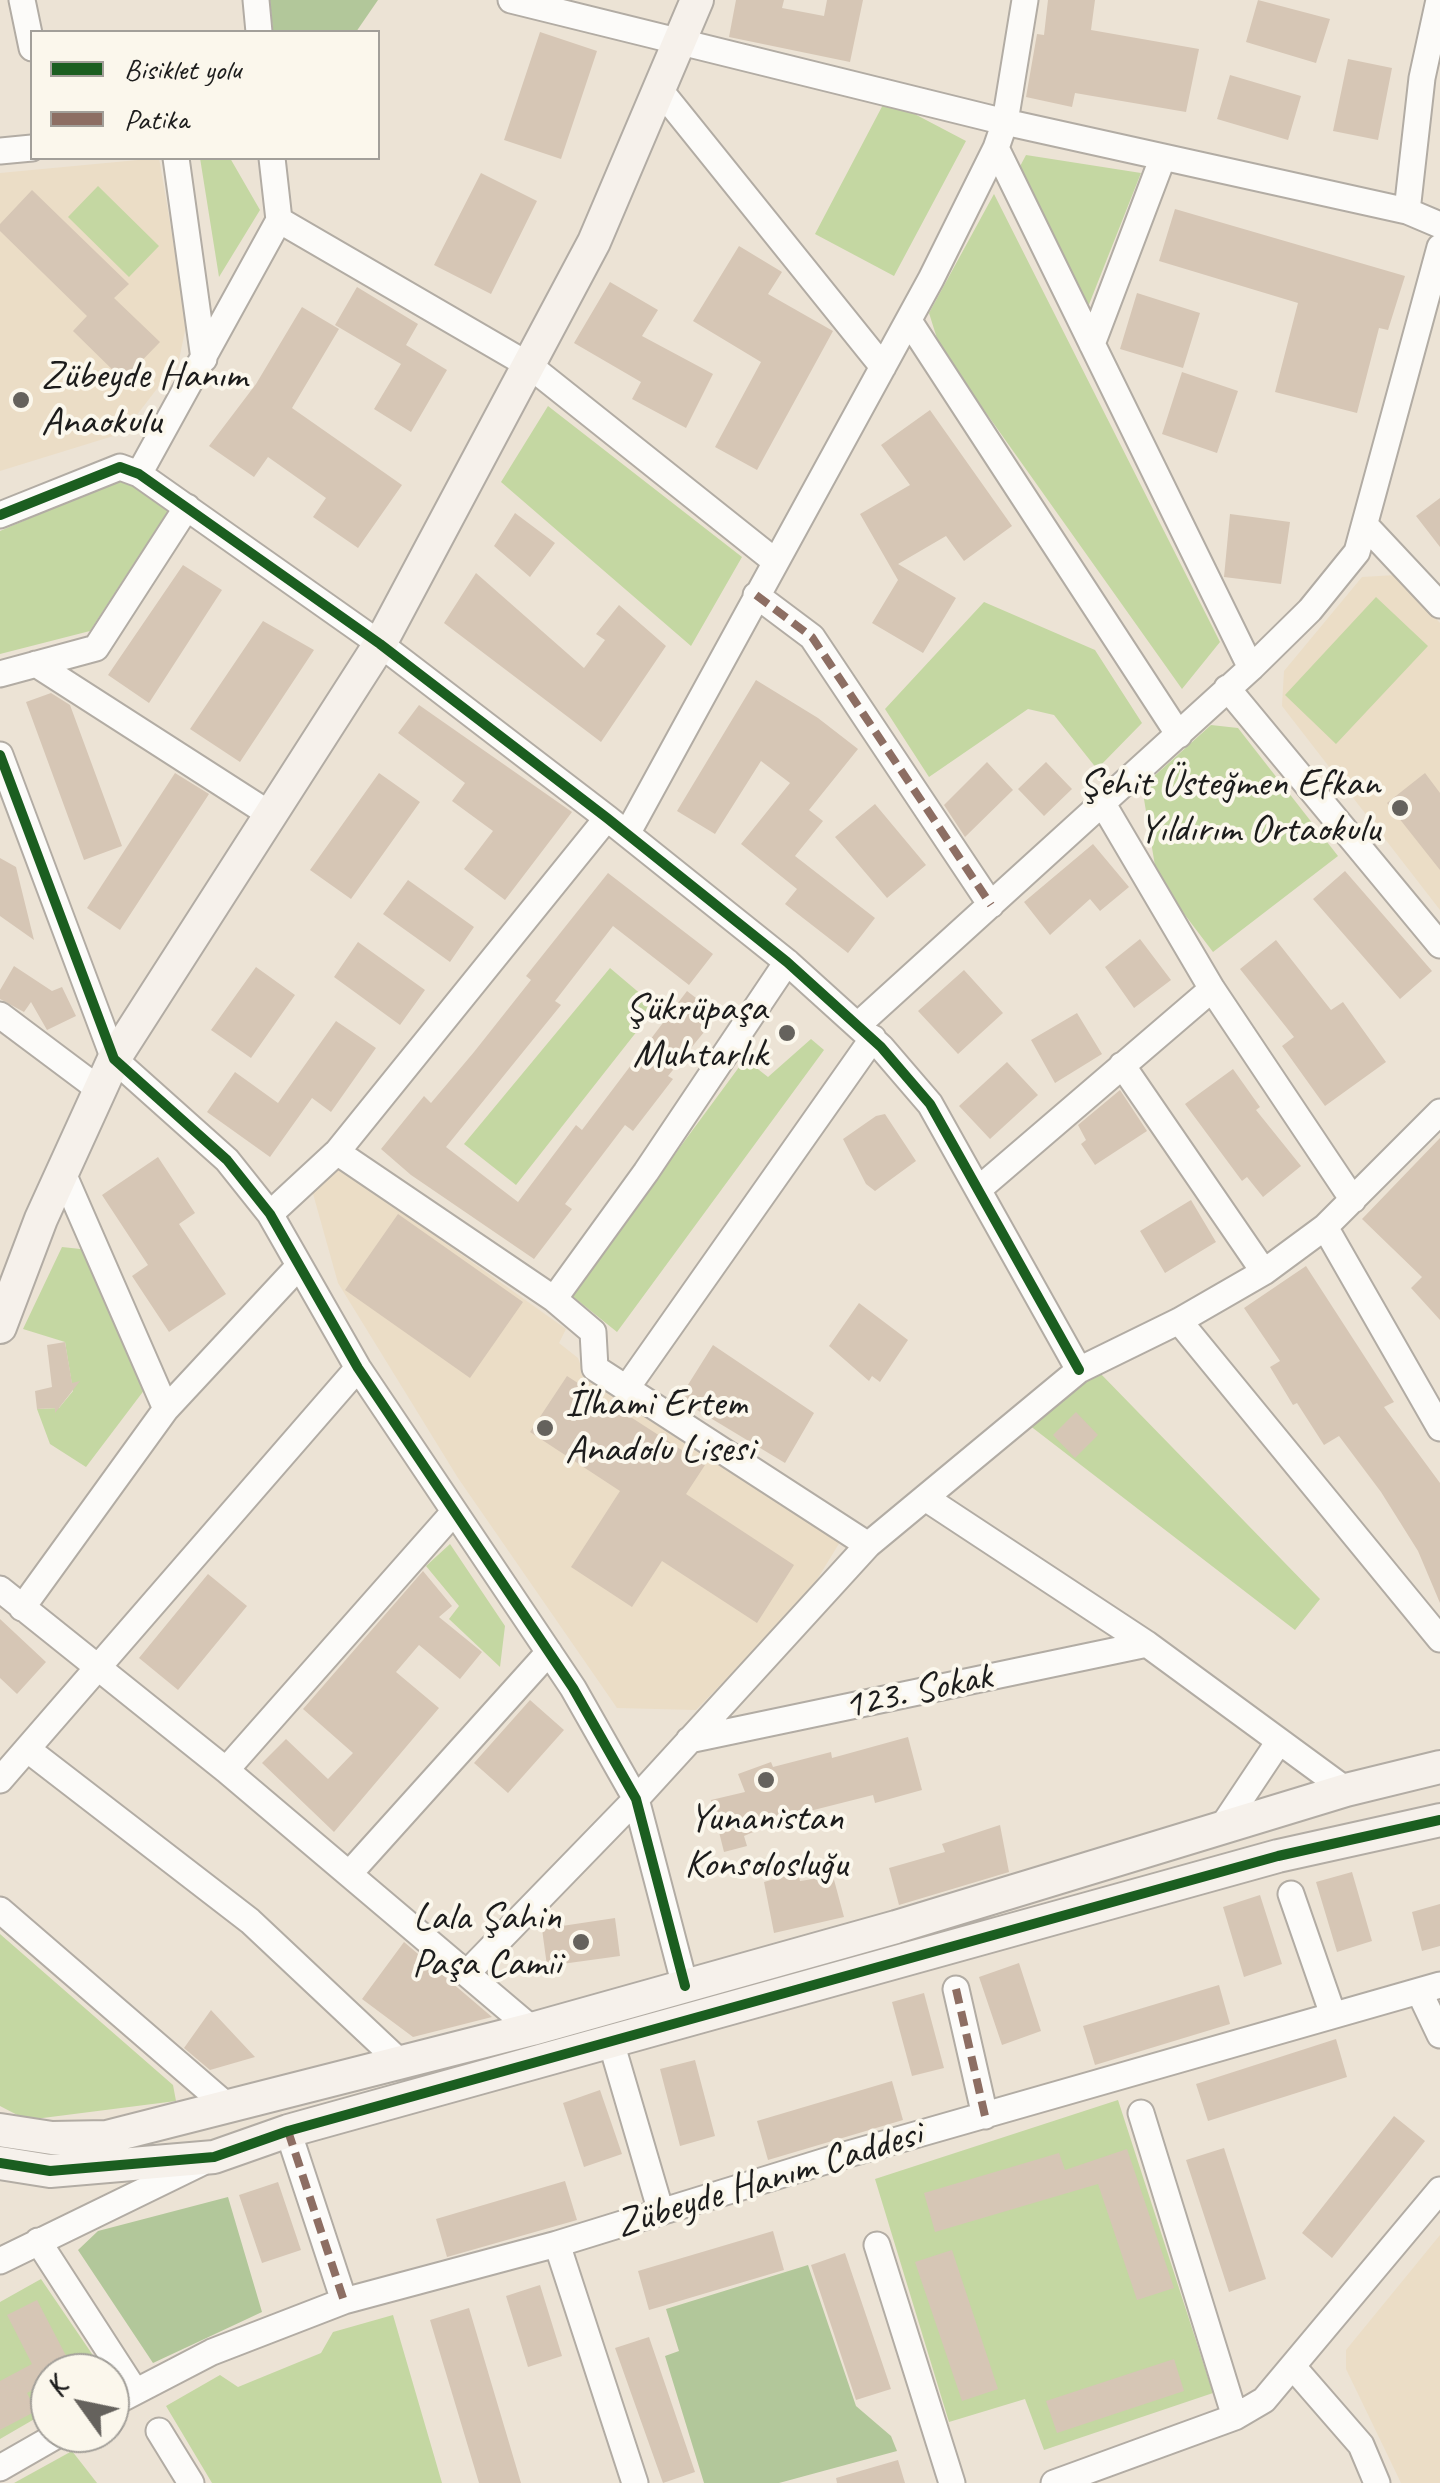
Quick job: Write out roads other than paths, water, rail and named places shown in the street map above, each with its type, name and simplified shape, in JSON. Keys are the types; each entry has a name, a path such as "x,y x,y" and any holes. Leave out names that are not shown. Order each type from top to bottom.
{"main road":[{"path":"0,1327 62,1172 114,1058 380,644 594,242 697,0"},
{"path":"0,2130 52,2138 107,2137 532,2029 1346,1790 1440,1767"},
{"path":"0,2163 50,2172 214,2157 288,2130 1278,1856 1440,1820"}],"street":[{"path":"22,0 30,38"},
{"path":"256,0 260,30"},
{"path":"511,0 678,38 1005,122 1406,211 1440,225"},
{"path":"270,1214 337,1152 617,826 776,562 909,321 996,148 1005,122 1024,0"},
{"path":"1406,211 1431,79 1439,0"},
{"path":"660,90 883,367"},
{"path":"0,152 30,148"},
{"path":"996,148 1251,668"},
{"path":"1092,344 1163,157"},
{"path":"176,160 204,359"},
{"path":"138,474 279,220 272,160"},
{"path":"279,220 530,366 776,562"},
{"path":"626,1389 866,1032 991,905 1251,668 1310,610 1357,552 1440,247"},
{"path":"909,321 1178,735"},
{"path":"0,515 120,467 138,474 380,644 617,826 788,962 866,1032 930,1104 1079,1370"},
{"path":"0,674 96,648 187,507"},
{"path":"1366,524 1440,605"},
{"path":"756,595 812,636 991,905"},
{"path":"36,664 271,815"},
{"path":"1228,688 1440,945"},
{"path":"0,755 114,1058 227,1160 270,1214 358,1368 549,1652 636,1799 685,1986"},
{"path":"1104,804 1212,988 1353,1200"},
{"path":"554,1299 646,1172 788,962"},
{"path":"980,1188 1212,988"},
{"path":"0,1015 100,1090"},
{"path":"1122,1065 1264,1272"},
{"path":"468,1972 636,1799 868,1544 1079,1370 1179,1322 1264,1272 1325,1227 1440,1112"},
{"path":"337,1152 554,1299 593,1332 596,1368 868,1544"},
{"path":"62,1172 166,1409"},
{"path":"1325,1227 1440,1428"},
{"path":"22,1608 166,1409 299,1266"},
{"path":"1179,1322 1440,1639"},
{"path":"0,1780 358,1368"},
{"path":"926,1499 1146,1644 1346,1790"},
{"path":"226,1770 454,1512"},
{"path":"0,1589 95,1669 226,1770 532,2029"},
{"name":"123. Sokak","path":"689,1740 1146,1644"},
{"path":"348,1874 549,1652"},
{"path":"1222,1828 1278,1742"},
{"path":"27,1749 250,1921 400,2061"},
{"path":"1292,1894 1332,2012"},
{"path":"0,1910 226,2105"},
{"path":"1430,1988 1440,2035"},
{"name":"Zübeyde Hanım Caddesi","path":"130,2394 276,2324 344,2301 557,2244 1332,2012 1430,1988"},
{"path":"956,1989 985,2116"},
{"path":"611,2042 661,2212"},
{"path":"1142,2113 1235,2417"},
{"path":"288,2130 344,2301"},
{"path":"0,2261 214,2157"},
{"path":"1054,2483 1235,2417 1264,2400 1440,2190"},
{"path":"38,2241 135,2391"},
{"path":"557,2244 635,2483"},
{"path":"877,2244 952,2483"},
{"path":"1294,2368 1361,2446 1377,2483"},
{"path":"159,2431 191,2483"},
{"path":"0,2468 30,2451"}],"place":[{"name":"Zübeyde Hanım Anaokulu","path":"21,400"},
{"name":"Şehit Üsteğmen Efkan Yıldırım Ortaokulu","path":"1400,808"},
{"name":"Şükrüpaşa Muhtarlık","path":"787,1033"},
{"name":"İlhami Ertem Anadolu Lisesi","path":"545,1428"},
{"name":"Yunanistan Konsolosluğu","path":"766,1780"},
{"name":"Lala Şahin Paşa Camii","path":"581,1942"}]}
